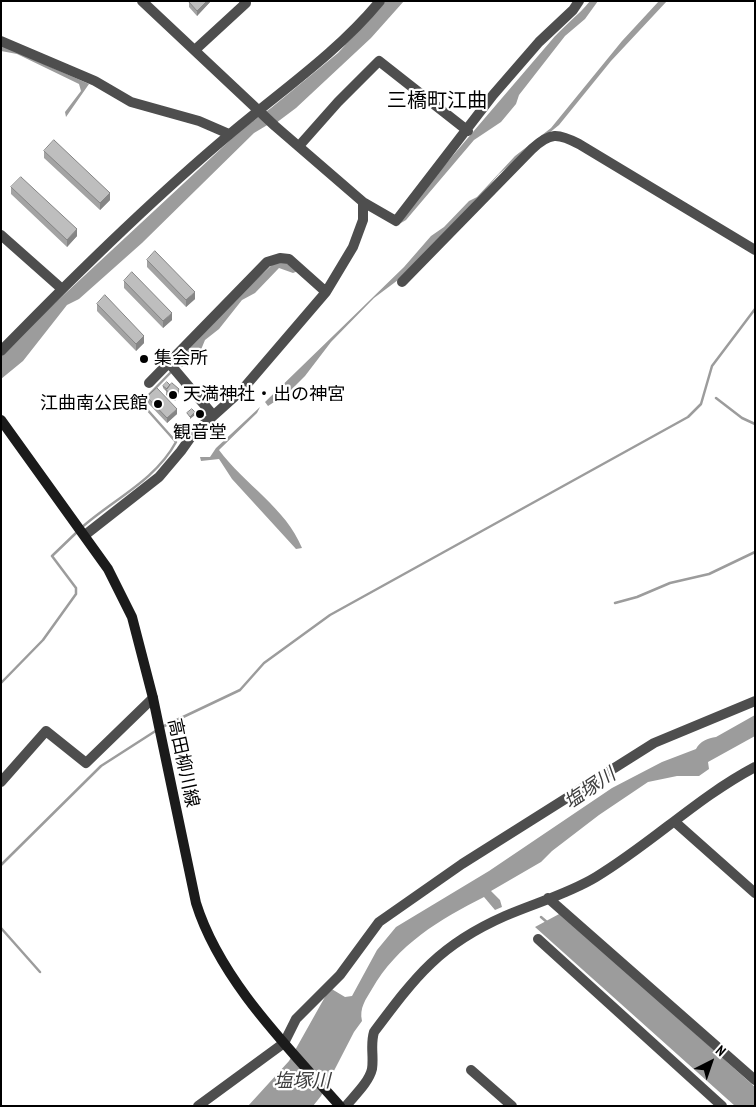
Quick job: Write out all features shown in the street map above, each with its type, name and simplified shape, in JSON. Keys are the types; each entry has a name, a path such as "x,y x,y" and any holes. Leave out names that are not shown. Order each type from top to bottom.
{"main road":[{"name":"高田柳川線","path":"1,420 108,569 129,610 152,698 196,903 203,926 236,984 287,1046 341,1105"}],"street":[{"path":"142,1 196,49 260,110 274,126 363,202 396,221 468,131 493,95 539,42 573,10 579,1"},
{"path":"196,49 246,3 244,1"},
{"path":"1,351 62,289 229,134 342,41 380,1"},
{"path":"1,41 95,81 131,102 199,121 229,134"},
{"path":"299,146 378,61 468,131"},
{"path":"402,282 532,149 543,139 554,135 564,136 579,144 755,250"},
{"path":"81,530 159,477 181,452 193,434 242,390 326,292 353,247 362,220 363,202"},
{"path":"1,235 62,289"},
{"path":"149,383 173,368 267,262 280,258 289,259 326,292"},
{"path":"173,368 213,415"},
{"path":"1,782 46,731 86,764 152,698"},
{"path":"198,1106 287,1046 296,1019 340,975 379,922 462,864 654,743 755,700"},
{"path":"341,1105 368,1078 372,1068 371,1041 374,1032 423,970 438,955 458,940 504,917 595,878 755,767"},
{"path":"675,822 755,893"},
{"path":"548,898 755,1080"},
{"path":"538,939 722,1106"},
{"path":"471,1070 512,1106"}],"water":[{"path":"386,1 404,1 371,38 296,108 276,123 274,121 254,133 142,243 79,299 67,305 23,361 1,379 1,357 26,330 241,130 338,53"},
{"path":"590,1 598,1 585,19 565,36 519,95 516,104 501,122 474,140 406,220 401,223 403,215 476,128 555,37"},
{"path":"659,1 667,1 611,61 559,125 499,174 475,202 398,280 374,298 331,342 305,376 288,393 268,406 265,402 404,267 431,236 444,227 469,201 477,197 515,156 551,128 622,41"},
{"path":"1,45 89,84 66,117 65,112 81,91 79,84 17,54 1,51"},
{"path":"286,261 298,271 293,273 279,268 255,293 242,300 219,329 205,340 198,357 182,367 176,363 240,295 274,263"},
{"path":"260,407 257,413 219,450 240,474 275,508 295,534 302,548 296,549 232,479 219,459 201,461 200,457 210,457 216,448"},
{"name":"塩塚川","path":"755,715 755,736 708,762 709,769 699,776 677,776 648,782 599,815 552,851 541,862 491,891 500,900 502,907 495,910 484,897 451,914 407,946 382,973 367,996 362,1008 362,1021 354,1032 321,1096 313,1106 248,1106 289,1061 330,988 345,997 352,996 377,950 396,927 489,871 612,788 662,762 696,749 704,740 716,737"},
{"path":"561,913 755,1087 755,1106 735,1106 535,927"}],"building":[{"path":"190,1 207,1 197,11"},
{"path":"54,140 110,193 100,203 44,151"},
{"path":"21,177 77,229 67,240 11,187"},
{"path":"155,251 195,292 186,300 147,260"},
{"path":"132,272 172,313 163,321 124,281"},
{"path":"105,295 144,336 136,344 97,304"},
{"path":"167,382 170,385 167,389 163,386"},
{"path":"172,383 179,389 175,396 166,390"},
{"path":"157,388 177,409 167,418 147,397"},
{"path":"192,409 195,412 190,417 187,413"}],"waterway":[{"path":"162,727 240,690 264,663 330,615 688,417 701,404 712,366 755,309"},
{"path":"81,528 145,479 157,468 176,442 144,406 143,401 172,371"},
{"path":"716,398 742,418 755,424"},
{"path":"1,683 43,640 76,594 76,588 52,556 77,532"},
{"path":"615,603 637,597 670,583 709,574 755,552"},
{"path":"1,865 101,766 157,730"},
{"path":"541,917 548,923"},
{"path":"1,928 40,972"}],"place":[{"name":"集会所","path":"144,359"},
{"name":"天満神社・出の神宮","path":"173,395"},
{"name":"江曲南公民館","path":"158,404"},
{"name":"観音堂","path":"200,414"}],"district":[{"name":"三橋町江曲","path":"437,101"}]}
